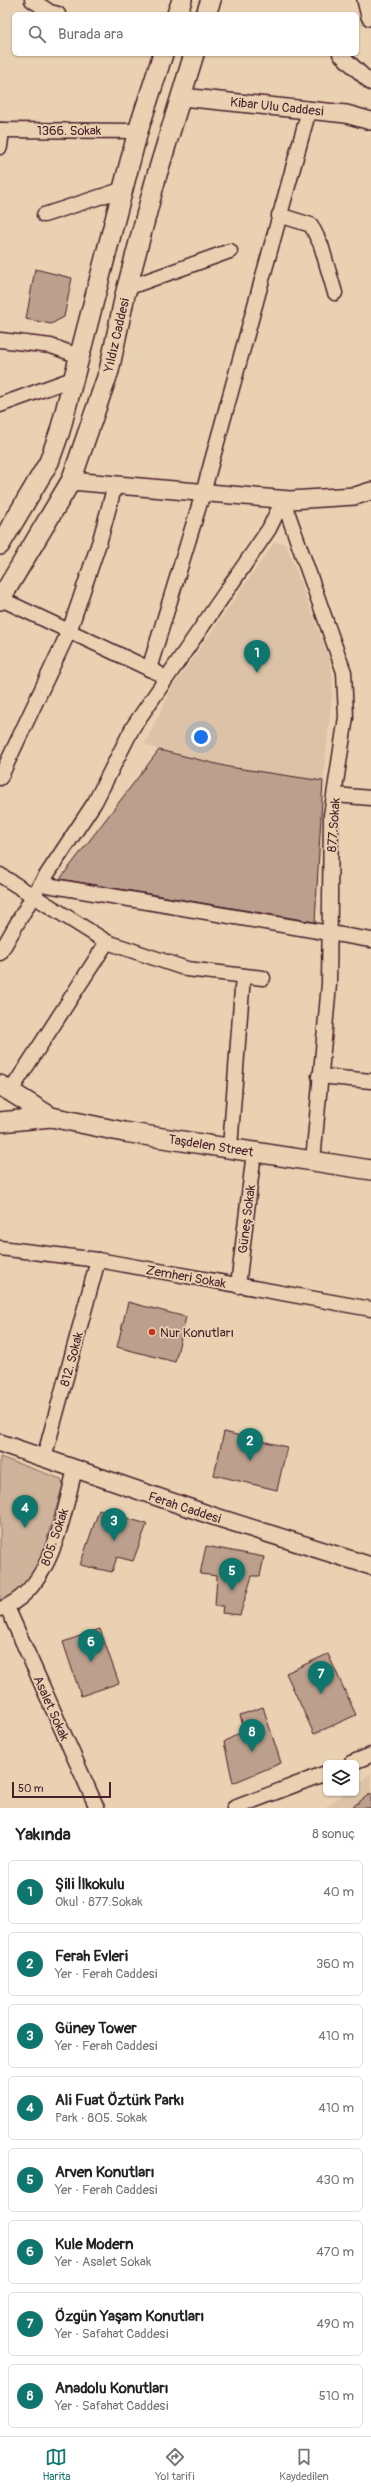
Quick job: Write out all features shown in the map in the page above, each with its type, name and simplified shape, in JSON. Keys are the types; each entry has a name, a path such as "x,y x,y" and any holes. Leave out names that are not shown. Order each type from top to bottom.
{"main road":[{"path":"178,12 182,0"},
{"path":"207,12 211,0"},
{"path":"367,0 371,16"},
{"path":"0,545 48,462 75,378 79,356 124,189 138,130 162,56"},
{"name":"Yıldız Caddesi","path":"0,600 71,481 109,372 127,288 156,178 193,56"},
{"path":"5,1088 51,1117 0,1122 5,1088"},
{"name":"Taşdelen Street","path":"51,1117 254,1152 371,1170"}],"street":[{"path":"32,0 50,12"},
{"path":"342,56 371,83"},
{"name":"Kibar Ulu Caddesi","path":"182,97 346,114 371,121"},
{"path":"149,669 203,493 309,110"},
{"path":"0,147 1,130"},
{"name":"1366. Sokak","path":"1,130 138,130"},
{"path":"44,215 124,189"},
{"path":"279,215 311,225 321,245 335,293"},
{"path":"127,288 230,251"},
{"path":"0,340 51,346 79,356"},
{"path":"0,405 75,378"},
{"path":"71,481 282,500 355,496 371,490"},
{"path":"0,778 68,632 100,540 115,485"},
{"path":"0,952 37,889 95,802 133,727 269,529 282,500"},
{"name":"877.Sokak","path":"282,500 344,672 346,717 331,815 329,984 312,1161"},
{"path":"0,600 167,677"},
{"path":"335,795 371,798"},
{"path":"0,875 37,889 330,932 371,940"},
{"path":"37,889 107,942 187,969 263,978"},
{"path":"5,1088 107,942"},
{"path":"230,1148 243,976"},
{"path":"319,1076 371,1081"},
{"name":"Güneş Sokak","path":"238,1286 254,1152"},
{"name":"Zemheri Sokak","path":"0,1248 98,1260 371,1309"},
{"name":"812. Sokak","path":"44,1458 98,1260"},
{"name":"Ferah Caddesi","path":"0,1443 213,1516 371,1566"},
{"name":"805. Sokak","path":"3,1608 32,1586 49,1561 75,1469"},
{"name":"Asalet Sokak","path":"3,1608 97,1808"},
{"path":"359,1760 371,1756"},
{"path":"234,1808 323,1774"}],"shaded area":[{"path":"275,542 286,544 330,661 333,685 323,781 229,767 159,750 145,744 172,688"},
{"path":"0,1457 61,1479 63,1486 37,1570 13,1596 0,1602"},
{"path":"371,1773 371,1808 325,1808 341,1796 359,1796 359,1783"}],"building":[{"path":"35,269 72,278 64,317 51,324 26,319"},
{"path":"159,750 229,767 323,781 315,922 60,879"},
{"name":"Nur Konutları","path":"128,1302 186,1317 175,1362 117,1347"},
{"path":"224,1432 287,1447 277,1490 214,1475"},
{"path":"99,1510 147,1524 133,1561 117,1557 112,1572 80,1565"},
{"path":"206,1546 264,1557 260,1576 252,1576 240,1615 222,1613 223,1606 215,1606 217,1576 200,1574"},
{"path":"100,1629 119,1683 81,1696 63,1642"},
{"path":"328,1654 356,1715 314,1734 286,1673"},
{"path":"263,1707 281,1763 233,1783 224,1742 244,1730 240,1715"},
{"path":"371,1793 371,1808 351,1808"}],"place":[{"name":"Şili İlkokulu","path":"257,673"},
{"name":"Nur Konutları","path":"152,1332"},
{"name":"Ferah Evleri","path":"250,1461"},
{"name":"Ali Fuat Öztürk Parkı","path":"25,1528"},
{"name":"Güney Tower","path":"114,1541"},
{"name":"Arven Konutları","path":"232,1591"},
{"name":"Kule Modern","path":"91,1662"},
{"name":"Özgün Yaşam Konutları","path":"321,1694"},
{"name":"Anadolu Konutları","path":"252,1752"}]}
